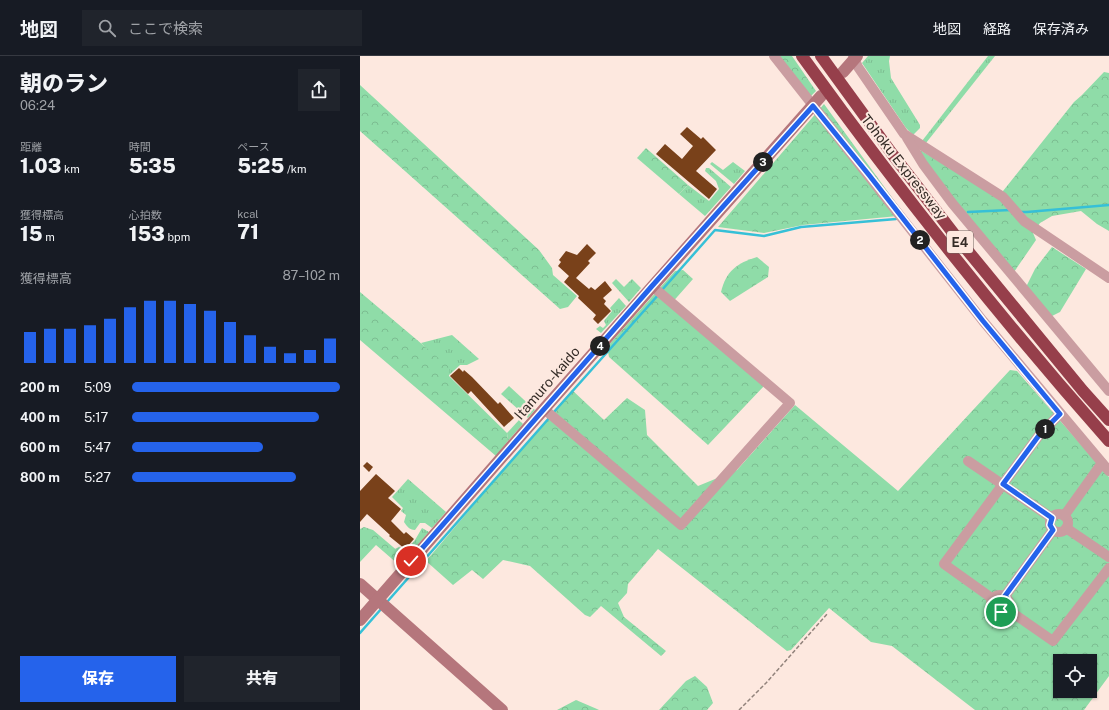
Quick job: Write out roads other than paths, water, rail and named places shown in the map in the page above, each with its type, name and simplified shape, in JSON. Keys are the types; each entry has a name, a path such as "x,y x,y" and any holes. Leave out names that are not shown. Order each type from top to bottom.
{"highway":[{"name":"Tohoku Expressway","path":"802,56 882,165 944,244 1004,318 1109,441"},
{"name":"Tohoku Expressway","path":"821,56 893,155 954,234 1039,338 1109,420"}],"main road":[{"path":"843,72 855,57"},
{"name":"Itamuro-kaido","path":"360,620 652,286 821,96"},
{"path":"360,584 502,710"}],"street":[{"path":"774,56 983,321 1106,467 1064,516"},
{"path":"855,57 858,67 923,164 952,203 1109,390"},
{"path":"904,134 1003,197 1024,221 1109,278"},
{"path":"544,409 681,525 790,403 652,286"},
{"path":"993,599 944,564 1040,434 1060,414"},
{"path":"968,461 1052,518"},
{"path":"1058,514 1064,516 1067,520 1066,528 1061,532 1053,530 1050,525 1052,518 1058,514"},
{"path":"1066,528 1109,557"},
{"path":"1005,596 1053,530"},
{"path":"1007,609 1053,641 1109,568"},
{"path":"998,595 1005,596 1009,604 1007,609 1001,612 994,610 991,606 993,599 998,595"}],"waterway":[{"path":"1020,212 1109,205"},
{"path":"968,212 1010,210"},
{"path":"662,290 715,230 764,236 801,227 896,219"},
{"path":"553,413 659,294"},
{"path":"387,602 550,417"},
{"path":"360,633 382,608"}]}
